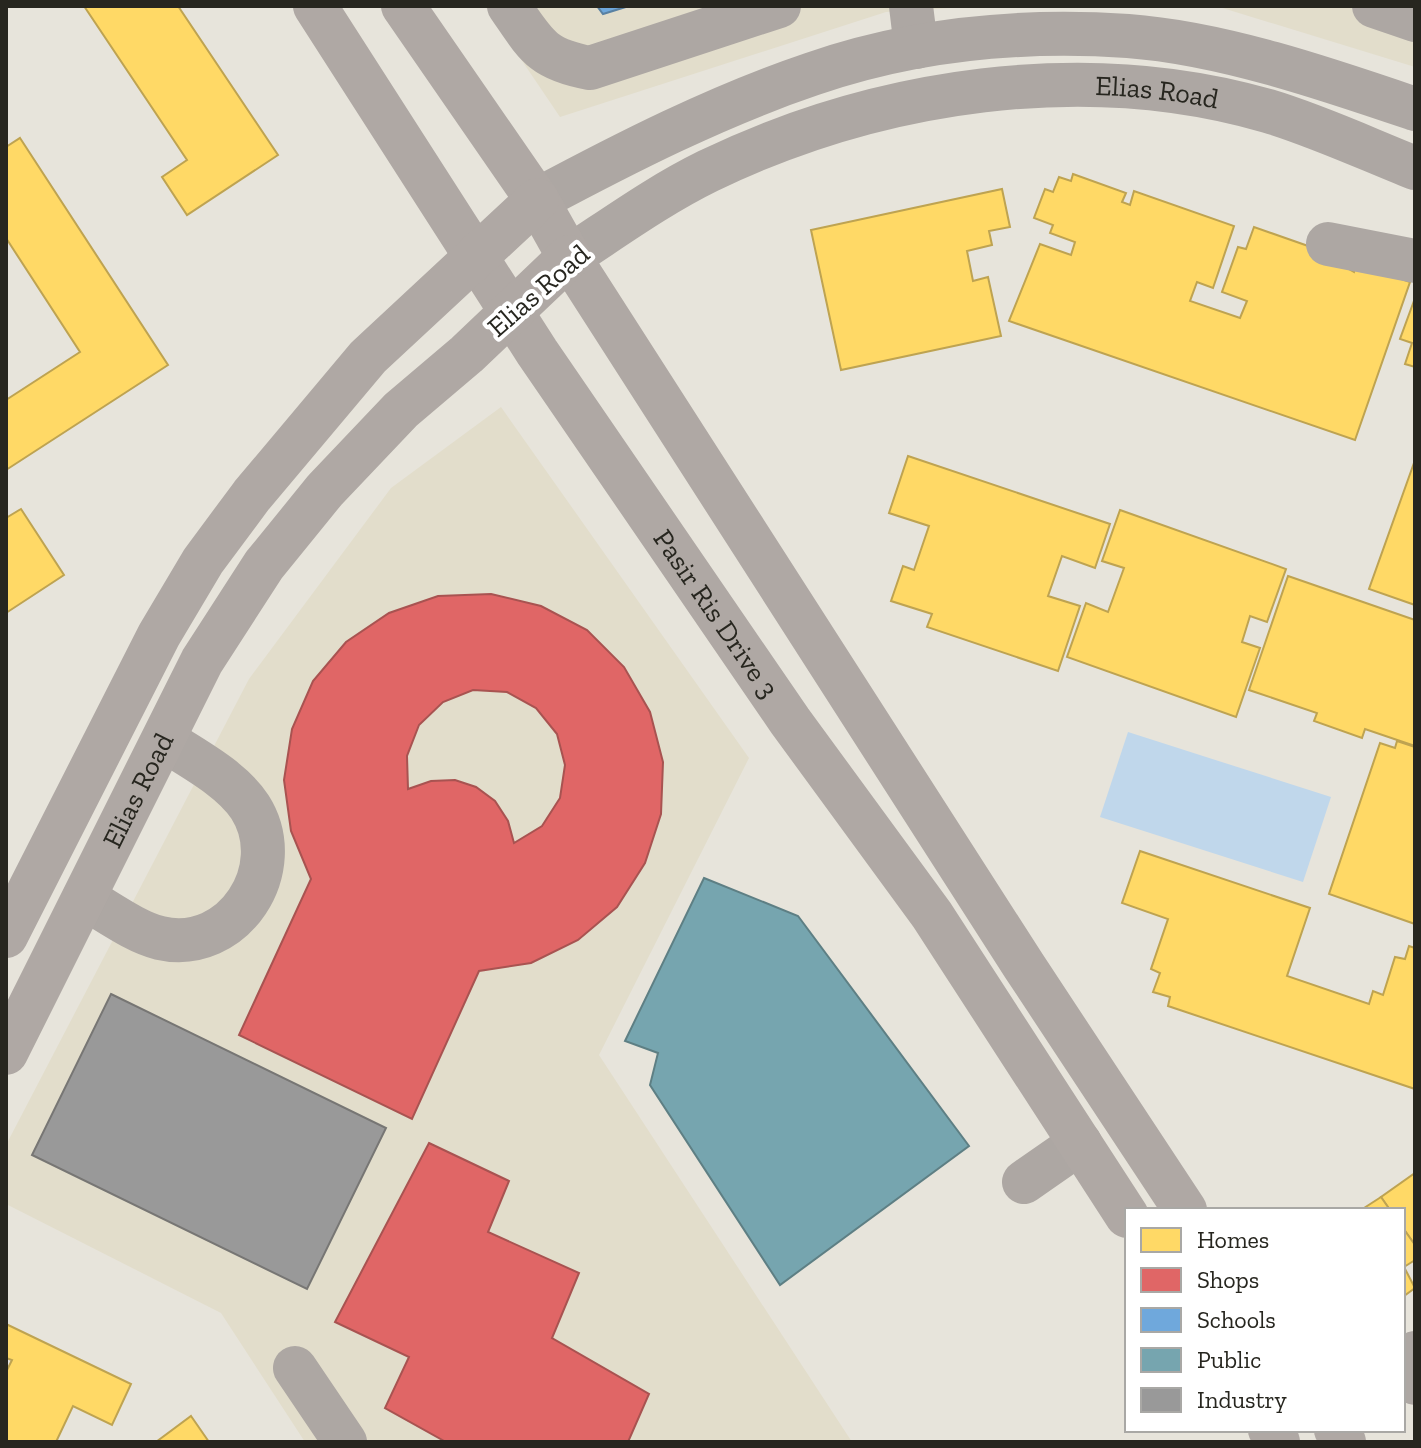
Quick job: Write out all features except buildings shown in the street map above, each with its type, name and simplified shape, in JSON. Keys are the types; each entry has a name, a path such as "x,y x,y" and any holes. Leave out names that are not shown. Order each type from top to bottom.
{"main road":[{"name":"Pasir Ris Drive 3","path":"315,6 511,312 790,721 932,915 1125,1213"},
{"path":"403,6 537,200 569,257 1024,966 1184,1208"},
{"name":"Elias Road","path":"6,936 159,635 203,561 252,495 368,357 476,253 537,200"},
{"name":"Elias Road","path":"6,1053 202,661 264,565 314,503 401,410 569,257"}],"street":[{"path":"509,6 536,45 547,54 559,62 590,68 779,6"},
{"path":"1374,6 1415,20"},
{"name":"Elias Road","path":"537,200 672,133 914,27 991,35 1130,36 1218,52 1318,76 1415,109"},
{"name":"Elias Road","path":"569,257 650,203 709,171 783,139 921,99 1071,83 1176,91 1269,111 1415,168"},
{"path":"1328,244 1415,261"},
{"path":"84,898 160,938 194,938 218,931 237,917 257,889 265,854 261,831 249,806 221,779 164,740"},
{"path":"1024,1182 1080,1143"},
{"path":"1415,1353 1410,1373 1415,1383"},
{"path":"295,1368 345,1442"}],"shaded area":[{"path":"485,6 983,6 886,12 560,117"},
{"path":"1216,6 1415,6 1415,67"},
{"path":"501,407 749,758 599,1055 852,1442 305,1442 221,1313 6,1204 6,1145 249,679 391,488"}],"water":[{"path":"1128,732 1331,797 1303,882 1100,817"}]}
